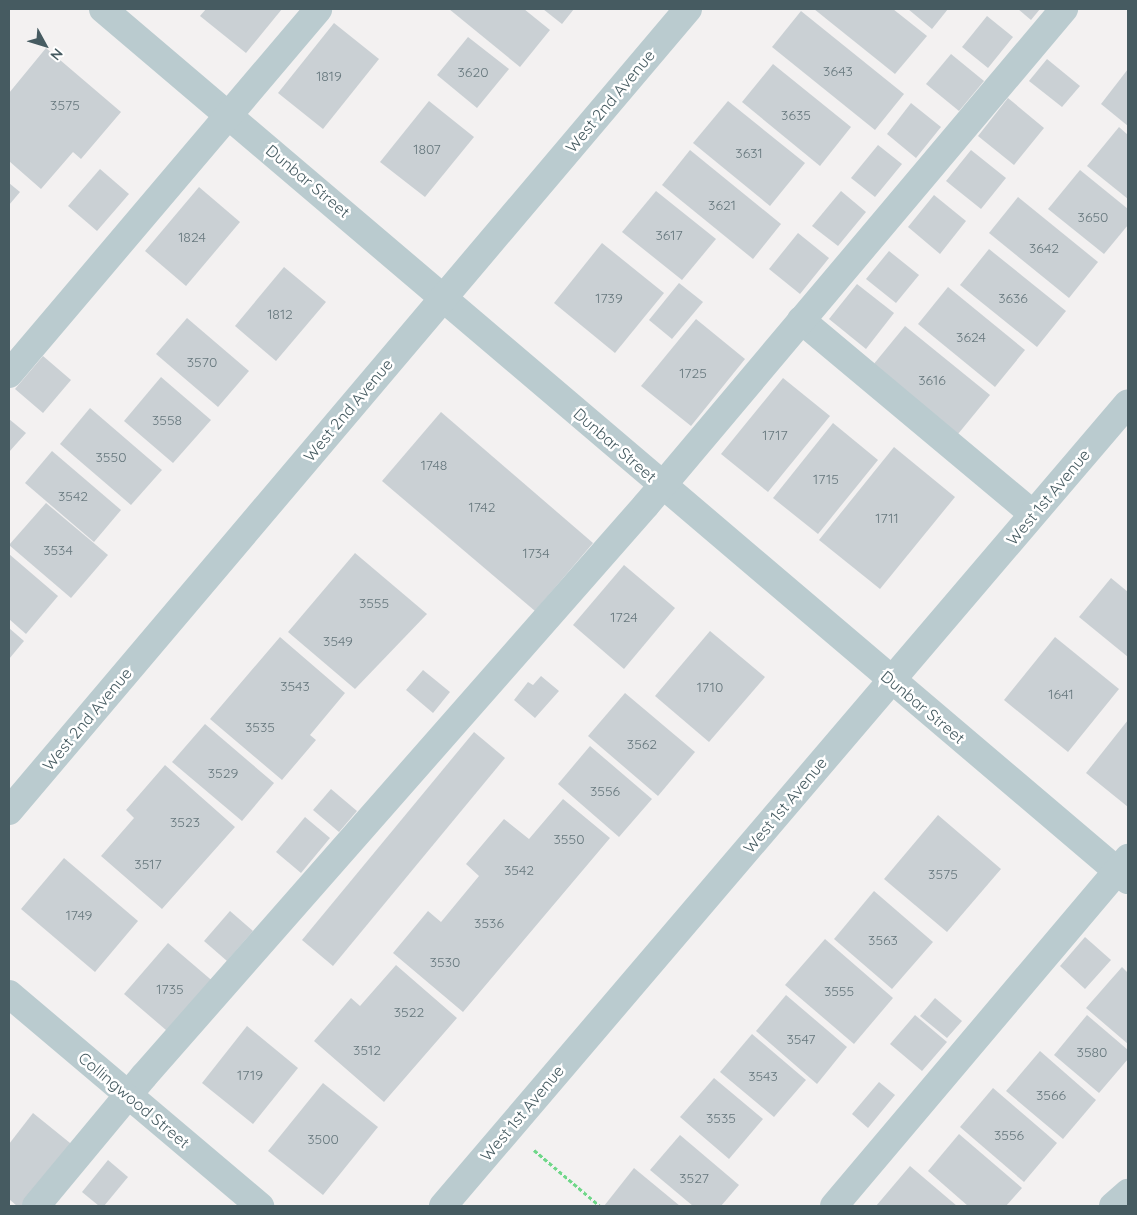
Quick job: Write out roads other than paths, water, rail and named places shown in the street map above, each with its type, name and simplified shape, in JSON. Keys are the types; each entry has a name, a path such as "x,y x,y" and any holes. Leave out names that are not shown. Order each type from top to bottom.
{"street":[{"name":"Dunbar Street","path":"103,9 891,680 1125,869"},
{"path":"9,374 318,9"},
{"name":"West 2nd Avenue","path":"9,811 688,9"},
{"path":"36,1206 128,1095 662,486 1064,9"},
{"path":"801,320 1033,514"},
{"name":"West 1st Avenue","path":"443,1206 1128,403"},
{"path":"834,1206 1125,869"},
{"name":"Collingwood Street","path":"9,994 260,1206"},
{"path":"1114,1206 1128,1193"}]}
